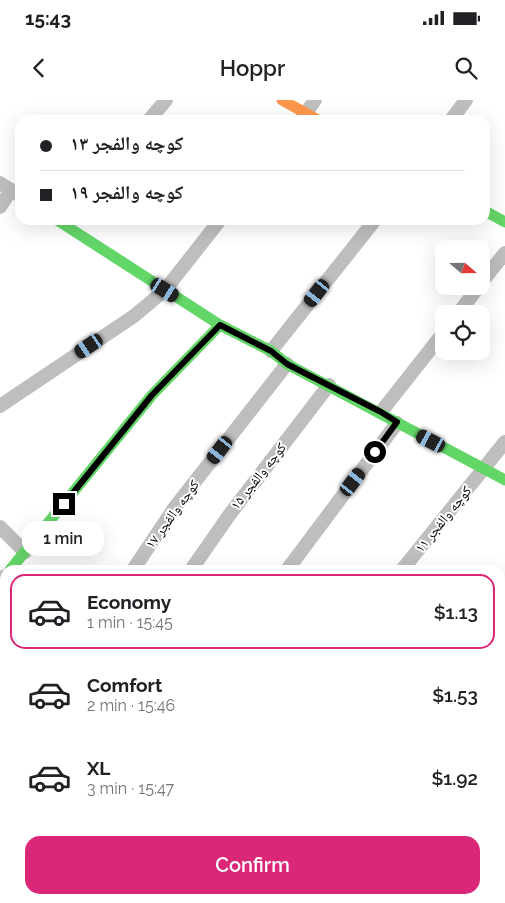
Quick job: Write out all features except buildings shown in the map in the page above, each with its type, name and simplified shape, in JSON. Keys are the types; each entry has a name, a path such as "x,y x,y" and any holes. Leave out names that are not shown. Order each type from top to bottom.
{"street":[{"path":"153,115 166,100"},
{"path":"282,100 304,115"},
{"path":"309,115 315,100"},
{"path":"455,115 466,100"},
{"path":"0,207 10,190"},
{"path":"490,214 505,222"},
{"path":"68,225 220,325 271,351 287,364 381,412 505,480"},
{"path":"0,406 134,316 165,290 216,225"},
{"path":"271,351 371,225"},
{"path":"490,272 505,253"},
{"path":"14,565 152,395 220,325"},
{"path":"381,412 435,343"},
{"name":"کوچه والفجر ۱۷","path":"136,565 175,507 287,364"},
{"name":"کوچه والفجر ۱۵","path":"194,565 230,514 329,385"},
{"path":"291,565 397,422"},
{"name":"کوچه والفجر ۱۱","path":"406,565 505,442"},
{"path":"0,527 25,552"}],"traffic: fast":[{"path":"490,214 505,222"},
{"path":"65,225 220,325 271,351 287,364 505,480"},
{"path":"14,565 152,395 220,325"}],"traffic: slow":[{"path":"282,100 309,115"}],"route":[{"path":"64,504 152,395 220,325 271,351 287,364 397,422 375,452"}]}
